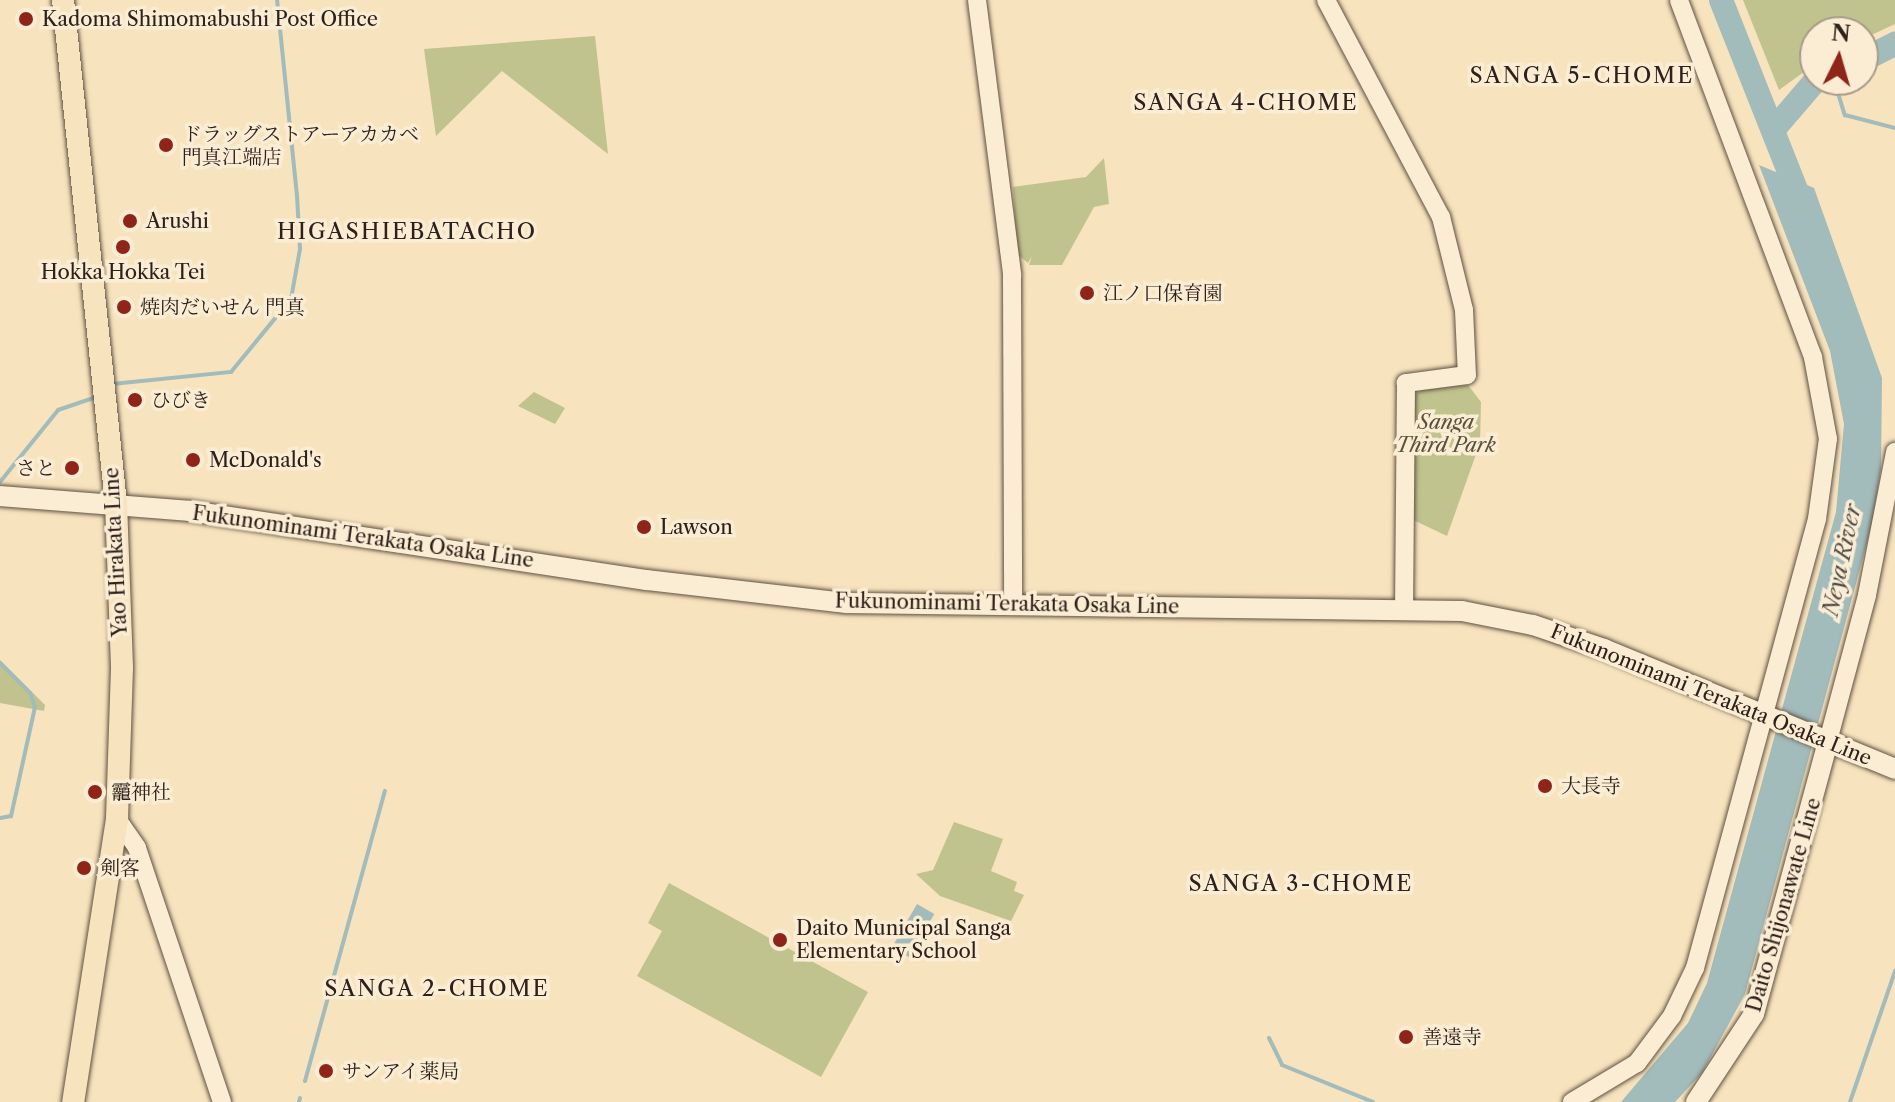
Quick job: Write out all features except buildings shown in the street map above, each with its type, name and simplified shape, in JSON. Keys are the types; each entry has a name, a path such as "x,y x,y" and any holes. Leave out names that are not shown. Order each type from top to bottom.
{"main road":[{"name":"Yao Hirakata Line","path":"63,0 116,503 117,819 73,1102"},
{"name":"Fukunominami Terakata Osaka Line","path":"0,496 116,503 773,597 1013,606 1404,607 1533,625 1895,769"},
{"name":"Daito Shijonawate Line","path":"1696,1102 1754,1014 1822,739"}],"street":[{"path":"977,0 1012,275 1013,606"},
{"path":"1326,0 1441,217 1464,310 1467,375 1406,383 1404,607"},
{"path":"1572,1102 1637,1063 1678,1004 1701,949 1768,718 1817,519 1828,439 1824,402 1790,292 1679,0"},
{"path":"1822,739 1867,595 1895,452"},
{"path":"117,819 137,848 222,1102"}],"green space":[{"path":"1743,0 1895,0 1895,24 1879,32 1879,16 1799,16 1799,76 1779,90"},
{"path":"595,36 608,154 502,71 436,136 424,49"},
{"path":"1104,158 1109,204 1094,207 1062,265 1029,265 1032,256 1028,263 1017,254 1013,187 1086,177"},
{"name":"Sanga Third Park","path":"1468,385 1481,402 1480,443 1447,536 1409,518 1413,397 1421,390"},
{"path":"534,392 565,408 555,424 518,406"},
{"path":"0,660 45,705 44,711 0,703"},
{"path":"954,822 1003,839 991,871 1017,882 1014,891 1024,895 1011,921 940,896 916,874 933,870"},
{"path":"669,883 868,992 821,1077 637,976 662,931 648,923"}],"water":[{"name":"Neya River","path":"1759,165 1814,188 1882,378 1881,469 1872,524 1745,994 1702,1073 1675,1102 1621,1102 1688,1023 1707,983 1836,512 1844,424 1830,351"},
{"path":"917,904 934,914 909,957 892,947"}],"waterway":[{"path":"112,384 231,372 291,299 300,249 277,0"},
{"name":"Neya River","path":"1721,0 1804,210"},
{"path":"1879,52 1895,44"},
{"path":"1774,129 1802,96"},
{"path":"1839,96 1845,115 1895,128"},
{"path":"0,482 58,410 96,397"},
{"path":"0,663 30,693 35,707 11,816 0,818"},
{"path":"305,1081 385,791"},
{"path":"1850,1102 1895,971"},
{"path":"1269,1038 1282,1065 1373,1102"},
{"path":"299,1102 300,1098"}],"place":[{"name":"Kadoma Shimomabushi Post Office","path":"26,19"},
{"name":"ドラッグストアーアカカベ 門真江端店","path":"166,145"},
{"name":"Arushi","path":"130,221"},
{"name":"Hokka Hokka Tei","path":"123,247"},
{"name":"江ノ口保育園","path":"1087,293"},
{"name":"焼肉だいせん 門真","path":"124,307"},
{"name":"ひびき","path":"135,400"},
{"name":"McDonald's","path":"193,460"},
{"name":"さと","path":"72,468"},
{"name":"Lawson","path":"644,527"},
{"name":"大長寺","path":"1545,786"},
{"name":"龗神社","path":"95,792"},
{"name":"剣客","path":"84,868"},
{"name":"Daito Municipal Sanga Elementary School","path":"780,940"},
{"name":"善遠寺","path":"1406,1037"},
{"name":"サンアイ薬局","path":"326,1071"}],"district":[{"name":"SANGA 5-CHOME","path":"1582,76"},
{"name":"SANGA 4-CHOME","path":"1246,103"},
{"name":"HIGASHIEBATACHO","path":"407,232"},
{"name":"SANGA 3-CHOME","path":"1301,884"},
{"name":"SANGA 2-CHOME","path":"437,989"}]}
